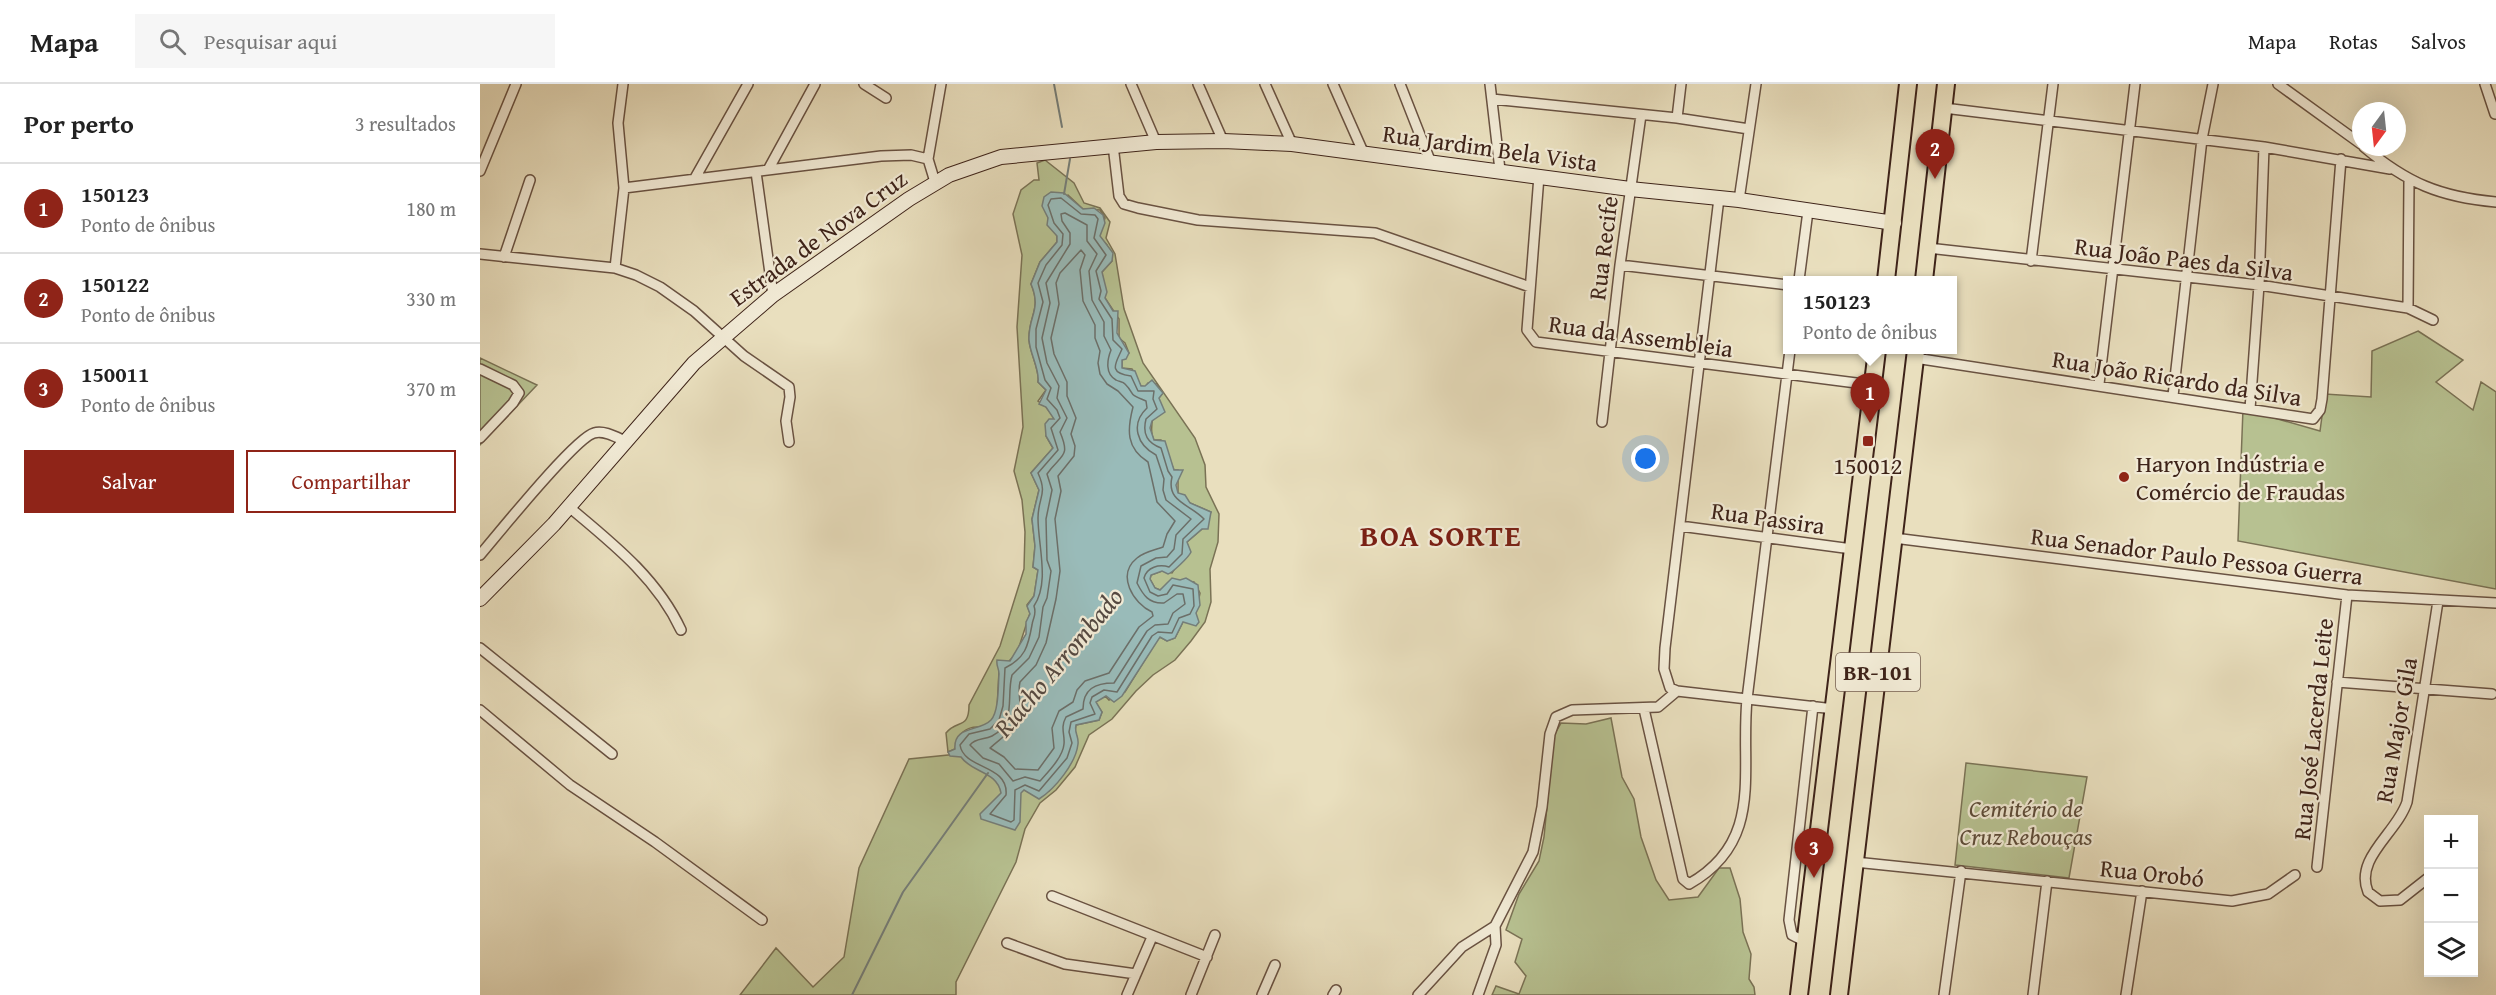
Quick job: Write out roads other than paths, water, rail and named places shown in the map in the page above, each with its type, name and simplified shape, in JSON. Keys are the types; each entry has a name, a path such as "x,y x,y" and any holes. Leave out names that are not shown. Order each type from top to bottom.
{"highway":[{"path":"1887,276 1908,84"},
{"path":"1924,276 1946,84"},
{"name":"BR-101","path":"1803,991 1806,942 1876,354"},
{"name":"BR-101","path":"1837,993 1916,354"}],"main road":[{"name":"Rua Jardim Bela Vista","path":"1080,148 1156,142 1223,141 1292,144 1630,189 1739,200 1894,223"},
{"name":"Estrada de Nova Cruz","path":"480,599 569,507 694,363 773,295 935,182 966,168 1001,157 1080,148"}],"street":[{"path":"480,171 516,84"},
{"path":"615,268 624,188 618,123 623,84"},
{"path":"695,178 748,84"},
{"path":"768,170 815,84"},
{"path":"864,84 886,98"},
{"path":"935,182 928,159 941,84"},
{"path":"1131,84 1156,142"},
{"path":"1198,84 1223,141"},
{"path":"1265,84 1292,144"},
{"path":"1333,84 1364,154"},
{"path":"1400,84 1431,163"},
{"path":"1490,84 1500,170"},
{"path":"1677,118 1681,84"},
{"path":"1739,200 1756,84"},
{"path":"2031,261 2053,84"},
{"path":"2099,384 2135,84"},
{"path":"2173,396 2202,139 2213,84"},
{"path":"2278,84 2352,138"},
{"path":"2485,84 2496,115"},
{"path":"1492,99 1677,118 1749,129"},
{"path":"1944,108 2264,147 2390,169"},
{"name":"Rua Recife","path":"1602,422 1620,265 1641,114"},
{"path":"1113,145 1118,194 1122,202 1129,205 1170,215 1219,222 1375,233 1530,287"},
{"path":"2250,409 2259,285 2264,147"},
{"path":"624,188 897,154 928,159"},
{"path":"2375,156 2390,169 2409,180 2454,195 2496,202"},
{"name":"Rua João Ricardo da Silva","path":"1916,354 2307,420 2317,416 2322,399 2341,159"},
{"path":"756,172 773,295"},
{"name":"Rua da Assembleia","path":"1539,176 1527,330 1532,339 1546,345 1872,385"},
{"path":"504,257 530,180"},
{"path":"2408,308 2409,180"},
{"path":"1719,198 1664,669 1667,684 1677,691 1834,709"},
{"path":"1800,276 1808,211"},
{"name":"Rua João Paes da Silva","path":"1928,248 2259,285 2330,298 2408,308 2433,320"},
{"path":"480,254 615,268 660,287 706,320 744,356 789,387 790,397 786,421 789,442"},
{"path":"1620,265 1783,284"},
{"path":"1644,709 1683,879 1689,884 1704,875 1723,858 1734,842 1741,823 1745,792 1744,730 1747,699 1789,354"},
{"path":"480,369 513,385 519,393 513,403 480,438"},
{"path":"480,555 587,436 599,432 625,441"},
{"path":"569,507 635,565 666,602 681,630"},
{"name":"Rua Passira","path":"1680,526 1852,549"},
{"name":"Rua Senador Paulo Pessoa Guerra","path":"1894,538 2347,595 2496,603"},
{"name":"Rua José Lacerda Leite","path":"2317,867 2347,595"},
{"name":"Rua Major Gila","path":"2424,881 2400,900 2380,901 2368,892 2365,877 2378,846 2404,811 2411,785 2438,601"},
{"path":"480,648 612,754"},
{"path":"2337,682 2492,694"},
{"path":"1418,995 1462,947 1495,926 1533,852 1542,807 1553,721 1561,714 1572,710 1644,709 1665,704 1677,691"},
{"path":"1806,942 1792,935 1789,920 1813,706"},
{"path":"480,710 570,785 655,842 762,920"},
{"name":"Rua Orobó","path":"1855,862 2243,900 2276,891 2295,875"},
{"path":"1944,995 1961,871"},
{"path":"2032,995 2047,881"},
{"path":"2126,995 2142,891"},
{"path":"1052,896 1207,957"},
{"path":"1478,995 1497,945 1495,926"},
{"path":"1191,995 1215,935"},
{"path":"1127,995 1152,937"},
{"path":"1007,943 1065,964 1136,974"},
{"path":"1262,995 1275,965"}],"water":[{"path":"1051,192 1064,193 1083,209 1094,208 1103,215 1105,223 1100,236 1113,253 1112,261 1102,272 1107,292 1105,298 1113,311 1118,311 1117,333 1129,353 1126,359 1122,360 1122,368 1135,371 1141,386 1145,386 1152,380 1163,393 1159,398 1165,412 1152,421 1150,428 1154,440 1165,441 1174,470 1183,470 1176,485 1178,493 1185,495 1190,503 1211,512 1208,529 1202,529 1187,542 1191,552 1177,568 1168,574 1162,571 1151,575 1150,579 1155,588 1160,590 1172,578 1180,580 1186,578 1198,585 1200,605 1196,613 1199,622 1196,626 1183,622 1175,638 1167,641 1160,637 1122,696 1114,702 1106,696 1096,702 1102,712 1099,720 1076,725 1078,741 1076,751 1069,767 1058,782 1039,799 1024,790 1021,793 1020,822 1015,830 981,819 980,814 1001,793 999,786 995,780 971,766 961,757 950,756 948,752 955,749 958,736 963,732 986,724 994,716 999,674 997,660 1010,661 1026,634 1026,622 1030,614 1027,606 1034,596 1038,570 1033,567 1035,546 1032,519 1039,490 1031,473 1053,448 1046,436 1045,424 1049,419 1054,419 1046,407 1039,404 1046,390 1038,382 1038,372 1029,340 1035,307 1031,284 1040,262 1057,242 1057,236 1047,225 1048,218 1042,206 1044,197"}],"waterway":[{"name":"Riacho Arrombado","path":"1054,84 1062,127"},
{"name":"Riacho Arrombado","path":"1064,194 1070,159"},
{"name":"Riacho Arrombado","path":"852,995 903,892 988,773"}],"place":[{"name":"150122","path":"1935,179"},
{"name":"150123","path":"1870,423"},
{"name":"150012","path":"1868,441"},
{"name":"Haryon Indústria e Comércio de Fraudas","path":"2124,477"},
{"name":"150011","path":"1814,878"}],"district":[{"name":"BOA SORTE","path":"1441,535"}],"park label":[{"name":"Cemitério de Cruz Rebouças","path":"2026,822"}]}
